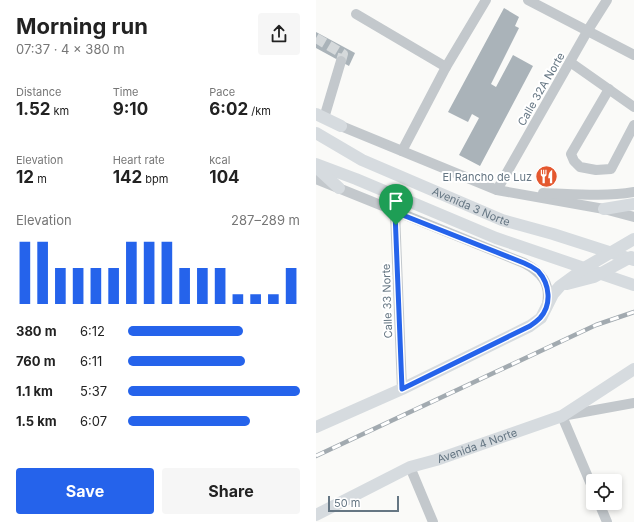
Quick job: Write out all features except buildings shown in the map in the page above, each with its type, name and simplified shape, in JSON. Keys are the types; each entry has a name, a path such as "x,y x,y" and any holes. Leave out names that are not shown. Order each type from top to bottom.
{"main road":[{"path":"319,119 341,126"},
{"name":"Avenida 3 Norte","path":"316,133 362,160 502,220 553,234 634,260"},
{"path":"316,166 339,188"},
{"name":"Avenida 3 Norte","path":"316,166 356,179 496,238 634,285"},
{"path":"604,209 634,204"},
{"path":"316,427 402,389 530,326 541,318 553,294 560,286 586,267 634,239"},
{"path":"560,286 594,277 634,256"},
{"name":"Avenida 4 Norte","path":"316,516 410,467 436,460 562,416 634,369"}],"street":[{"path":"402,151 446,67 486,0"},
{"path":"528,0 634,55"},
{"name":"Calle 32A Norte","path":"497,190 588,30 607,0"},
{"path":"356,14 446,67"},
{"path":"319,119 341,61"},
{"path":"570,62 634,107"},
{"path":"609,89 572,154 574,161 580,167 596,170 611,169 634,125"},
{"path":"341,126 497,190 604,209 634,217"},
{"path":"316,179 524,263 537,270 544,278 548,290 546,309"},
{"path":"497,190 596,195 617,195 634,192"},
{"name":"Calle 33 Norte","path":"395,212 402,389"},
{"path":"587,474 562,416 634,403"},
{"path":"410,467 433,522"},
{"path":"602,510 607,522"}],"tunnel":[{"path":"316,38 343,54 341,61"}],"railway":[{"path":"316,456 596,325 634,312"}],"place":[{"name":"El Rancho de Luz","path":"547,177"}],"route":[{"path":"395,212 524,263 537,270 544,278 548,290 546,309 541,318 530,326 402,389 396,225 395,212"}]}
